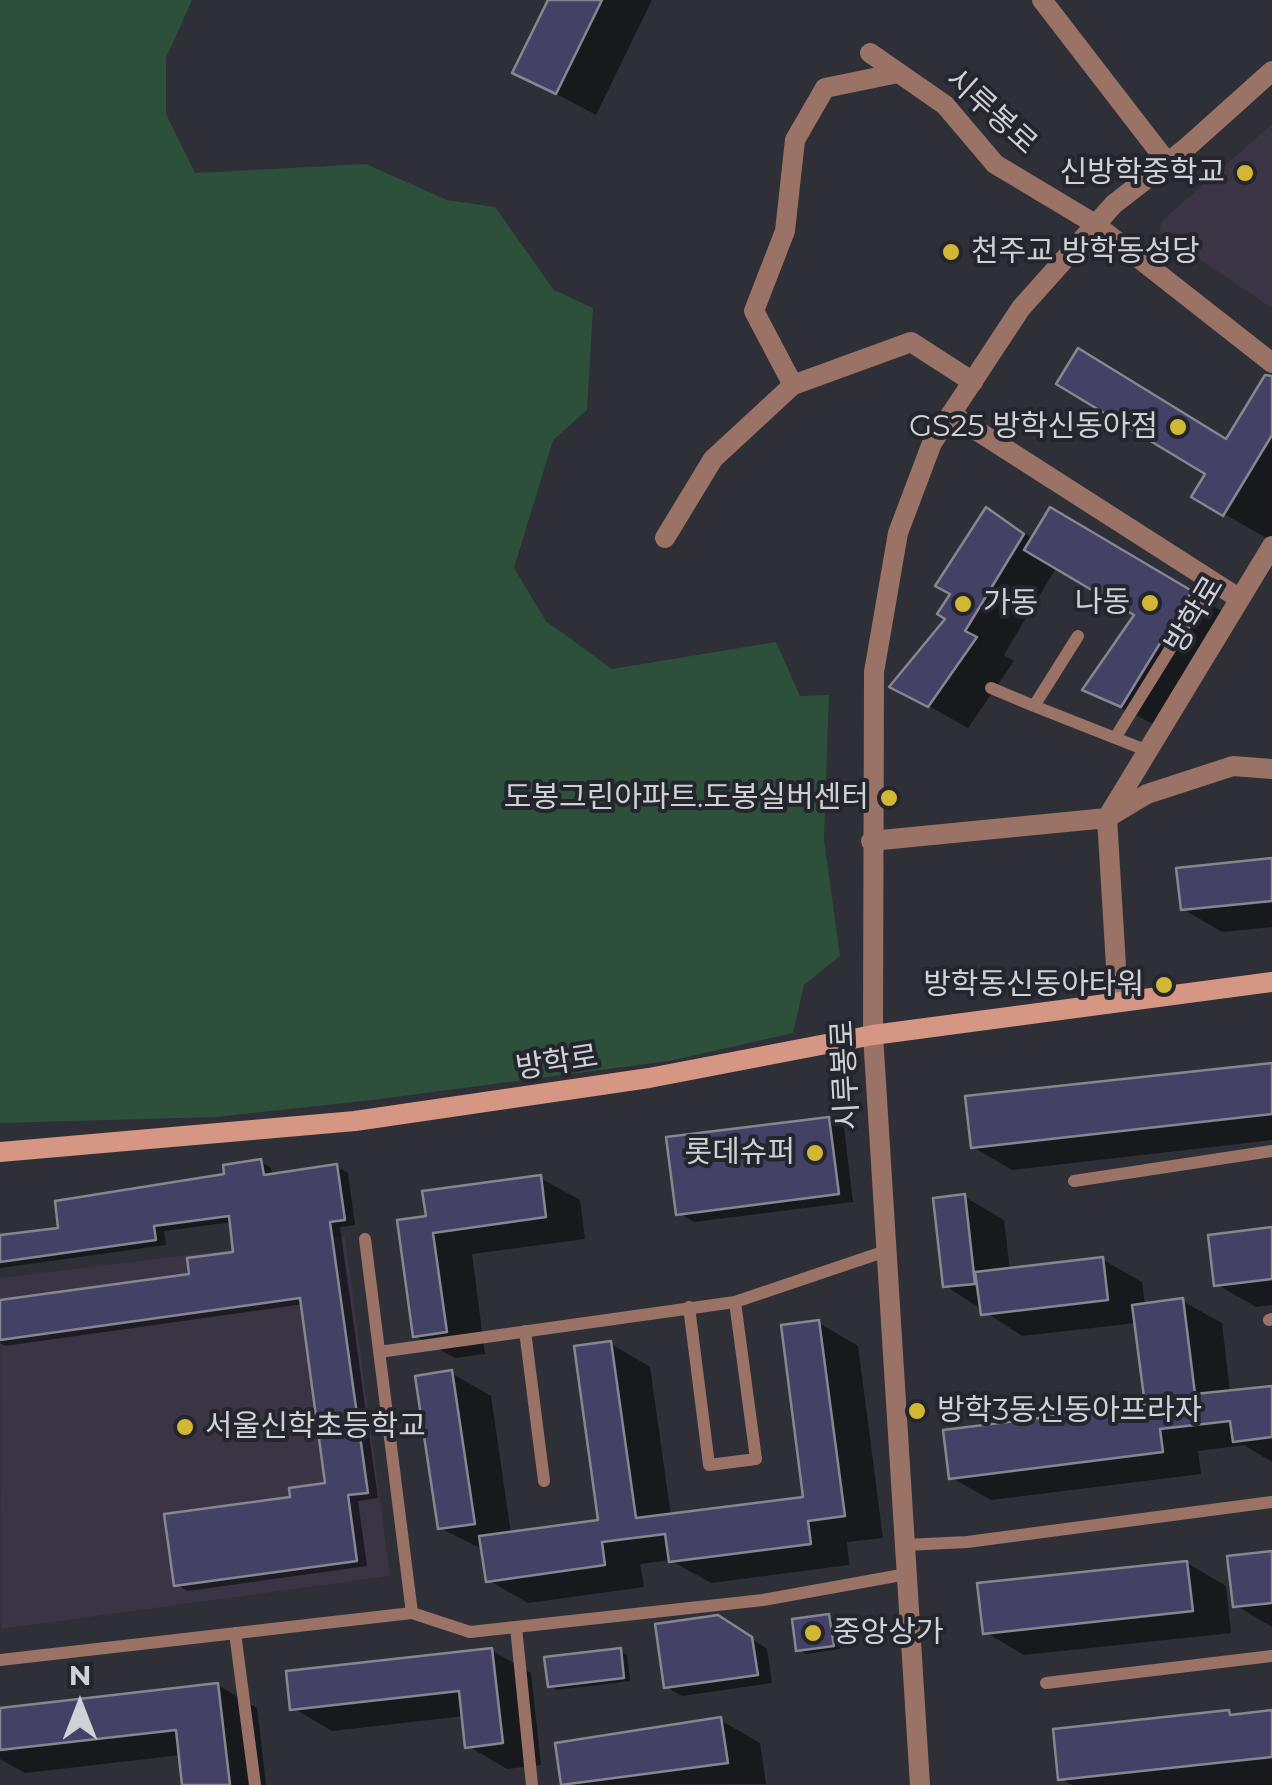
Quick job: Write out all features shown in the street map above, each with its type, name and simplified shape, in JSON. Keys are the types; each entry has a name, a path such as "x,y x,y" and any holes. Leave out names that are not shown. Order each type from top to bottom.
{"main road":[{"name":"방학로","path":"0,1152 355,1121 649,1078 873,1035 1118,999 1272,982"}],"street":[{"path":"1042,0 1167,162"},
{"name":"시루봉로","path":"870,53 945,105 995,164 1095,224"},
{"name":"시루봉로","path":"920,1785 873,1035 874,672 898,532 932,444 1022,308 1114,204 1272,71"},
{"name":"시루봉로","path":"792,386 754,311 785,231 795,140 824,88 898,73"},
{"path":"1095,224 1272,363"},
{"path":"665,538 714,459 792,386 911,342 973,382"},
{"path":"951,414 1240,600"},
{"name":"방학로","path":"1107,818 1272,546"},
{"path":"871,841 1107,818 1147,794 1233,766 1272,769"},
{"path":"1107,818 1118,999"}],"lane":[{"path":"1115,738 1201,600"},
{"path":"1034,706 1078,636"},
{"path":"991,688 1148,751"},
{"path":"1074,1181 1272,1151"},
{"path":"365,1239 412,1613"},
{"path":"379,1352 735,1302 886,1251"},
{"path":"689,1308 709,1465 756,1459 735,1302"},
{"path":"525,1331 544,1481"},
{"path":"905,1546 967,1542 1272,1502"},
{"path":"0,1660 412,1613 470,1632 763,1600 907,1574"},
{"path":"516,1627 532,1785"},
{"path":"235,1633 255,1785"},
{"path":"1046,1683 1272,1656"}],"shaded area":[{"name":"신방학중학교","path":"1272,124 1272,308 1159,232 1162,221"},
{"name":"서울신학초등학교","path":"345,1236 390,1576 1,1629 0,1278"}],"green space":[{"path":"0,0 192,0 166,58 166,114 195,173 366,164 447,200 495,207 554,290 593,308 587,410 553,440 514,568 546,621 612,669 776,642 800,696 829,695 824,840 840,956 804,985 793,1033 669,1061 372,1100 216,1117 0,1123"}],"building":[{"path":"548,0 602,0 556,94 512,73"},
{"path":"1078,348 1226,439 1265,375 1272,376 1272,435 1223,516 1191,497 1205,474 1056,384"},
{"name":"가동","path":"986,507 1024,534 965,631 977,637 928,707 889,687 945,619 937,614 950,594 935,586"},
{"name":"나동","path":"1050,507 1192,591 1121,707 1082,690 1134,615 1024,550"},
{"path":"1272,858 1272,901 1181,910 1176,868"},
{"path":"1272,1063 1272,1114 971,1148 965,1096"},
{"path":"829,1117 839,1194 676,1215 666,1137"},
{"path":"261,1159 264,1175 337,1164 345,1220 330,1222 368,1493 348,1495 357,1561 174,1586 164,1514 290,1497 289,1488 325,1483 300,1298 0,1340 0,1300 189,1274 187,1258 233,1252 229,1216 154,1226 156,1240 0,1262 0,1235 58,1228 55,1201 224,1174 223,1165"},
{"path":"541,1175 546,1217 433,1233 447,1332 413,1337 397,1220 426,1216 422,1191"},
{"path":"965,1194 975,1284 943,1287 933,1198"},
{"path":"1272,1227 1272,1279 1214,1286 1208,1235"},
{"path":"1103,1257 1108,1300 981,1315 975,1272"},
{"path":"1183,1298 1195,1394 1272,1386 1272,1437 1233,1442 1230,1421 1160,1429 1163,1452 949,1479 943,1430 1145,1405 1132,1305"},
{"path":"819,1320 845,1516 808,1521 811,1544 669,1562 665,1534 602,1542 605,1565 486,1582 479,1536 598,1520 574,1346 611,1341 636,1518 803,1497 781,1325"},
{"path":"452,1370 475,1524 438,1529 415,1376"},
{"path":"1272,1551 1272,1603 1233,1607 1227,1556"},
{"path":"1187,1561 1193,1611 983,1634 977,1583"},
{"name":"중앙상가","path":"829,1614 834,1646 796,1651 792,1619"},
{"path":"718,1615 752,1637 758,1675 664,1688 655,1624"},
{"path":"492,1648 503,1743 465,1748 459,1691 290,1710 286,1671"},
{"path":"621,1648 624,1678 548,1687 544,1657"},
{"path":"218,1683 230,1785 182,1785 176,1730 0,1750 0,1708"},
{"path":"1229,1710 1230,1715 1272,1710 1272,1757 1058,1780 1053,1729"},
{"path":"721,1717 728,1763 561,1785 555,1743"}],"place":[{"name":"신방학중학교","path":"1245,173"},
{"name":"천주교 방학동성당","path":"951,252"},
{"name":"GS25 방학신동아점","path":"1178,427"},
{"name":"나동","path":"1150,603"},
{"name":"가동","path":"963,604"},
{"name":"도봉그린아파트.도봉실버센터","path":"889,798"},
{"name":"방학동신동아타워","path":"1164,985"},
{"name":"롯데슈퍼","path":"815,1153"},
{"name":"방학3동신동아프라자","path":"917,1411"},
{"name":"서울신학초등학교","path":"185,1427"},
{"name":"중앙상가","path":"813,1633"}]}
